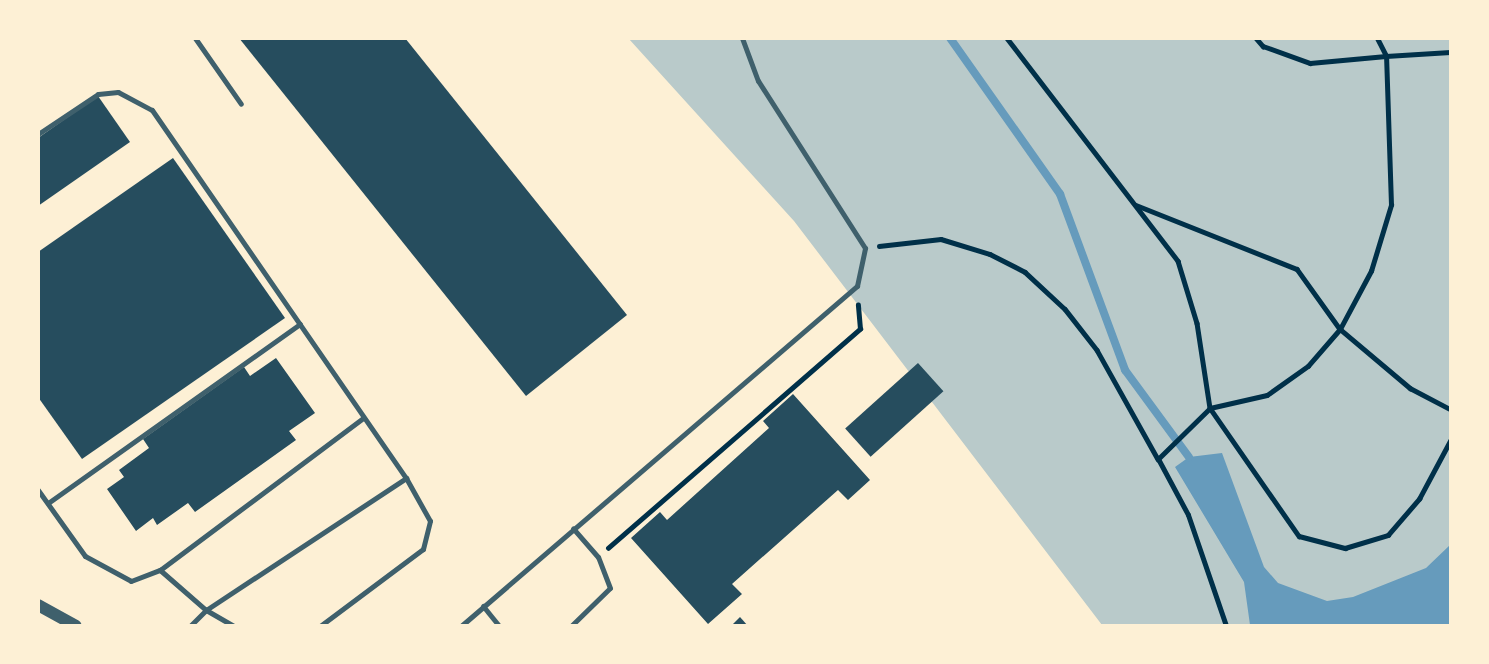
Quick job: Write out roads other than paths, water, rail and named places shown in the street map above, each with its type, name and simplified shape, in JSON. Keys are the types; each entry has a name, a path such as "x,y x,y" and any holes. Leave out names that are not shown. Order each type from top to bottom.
{"street":[{"path":"38,605 76,625"}],"lane":[{"path":"195,38 241,104"},
{"path":"461,625 857,286 865,248 758,81 742,38"},
{"path":"38,134 98,94 118,92 143,103 300,324 405,478 430,521 423,549 320,625"},
{"path":"48,503 300,324"},
{"path":"38,490 85,556 131,581 160,570 363,418"},
{"path":"190,625 206,610 405,478"},
{"path":"571,625 610,588 598,557 573,528"},
{"path":"160,570 206,610 234,625"},
{"path":"483,606 499,625"}],"water":[{"path":"1222,453 1264,567 1278,583 1327,601 1353,597 1426,568 1450,545 1450,625 1250,625 1244,582 1175,467 1189,457"}],"waterway":[{"path":"950,38 1060,194 1125,370 1189,457"}]}
